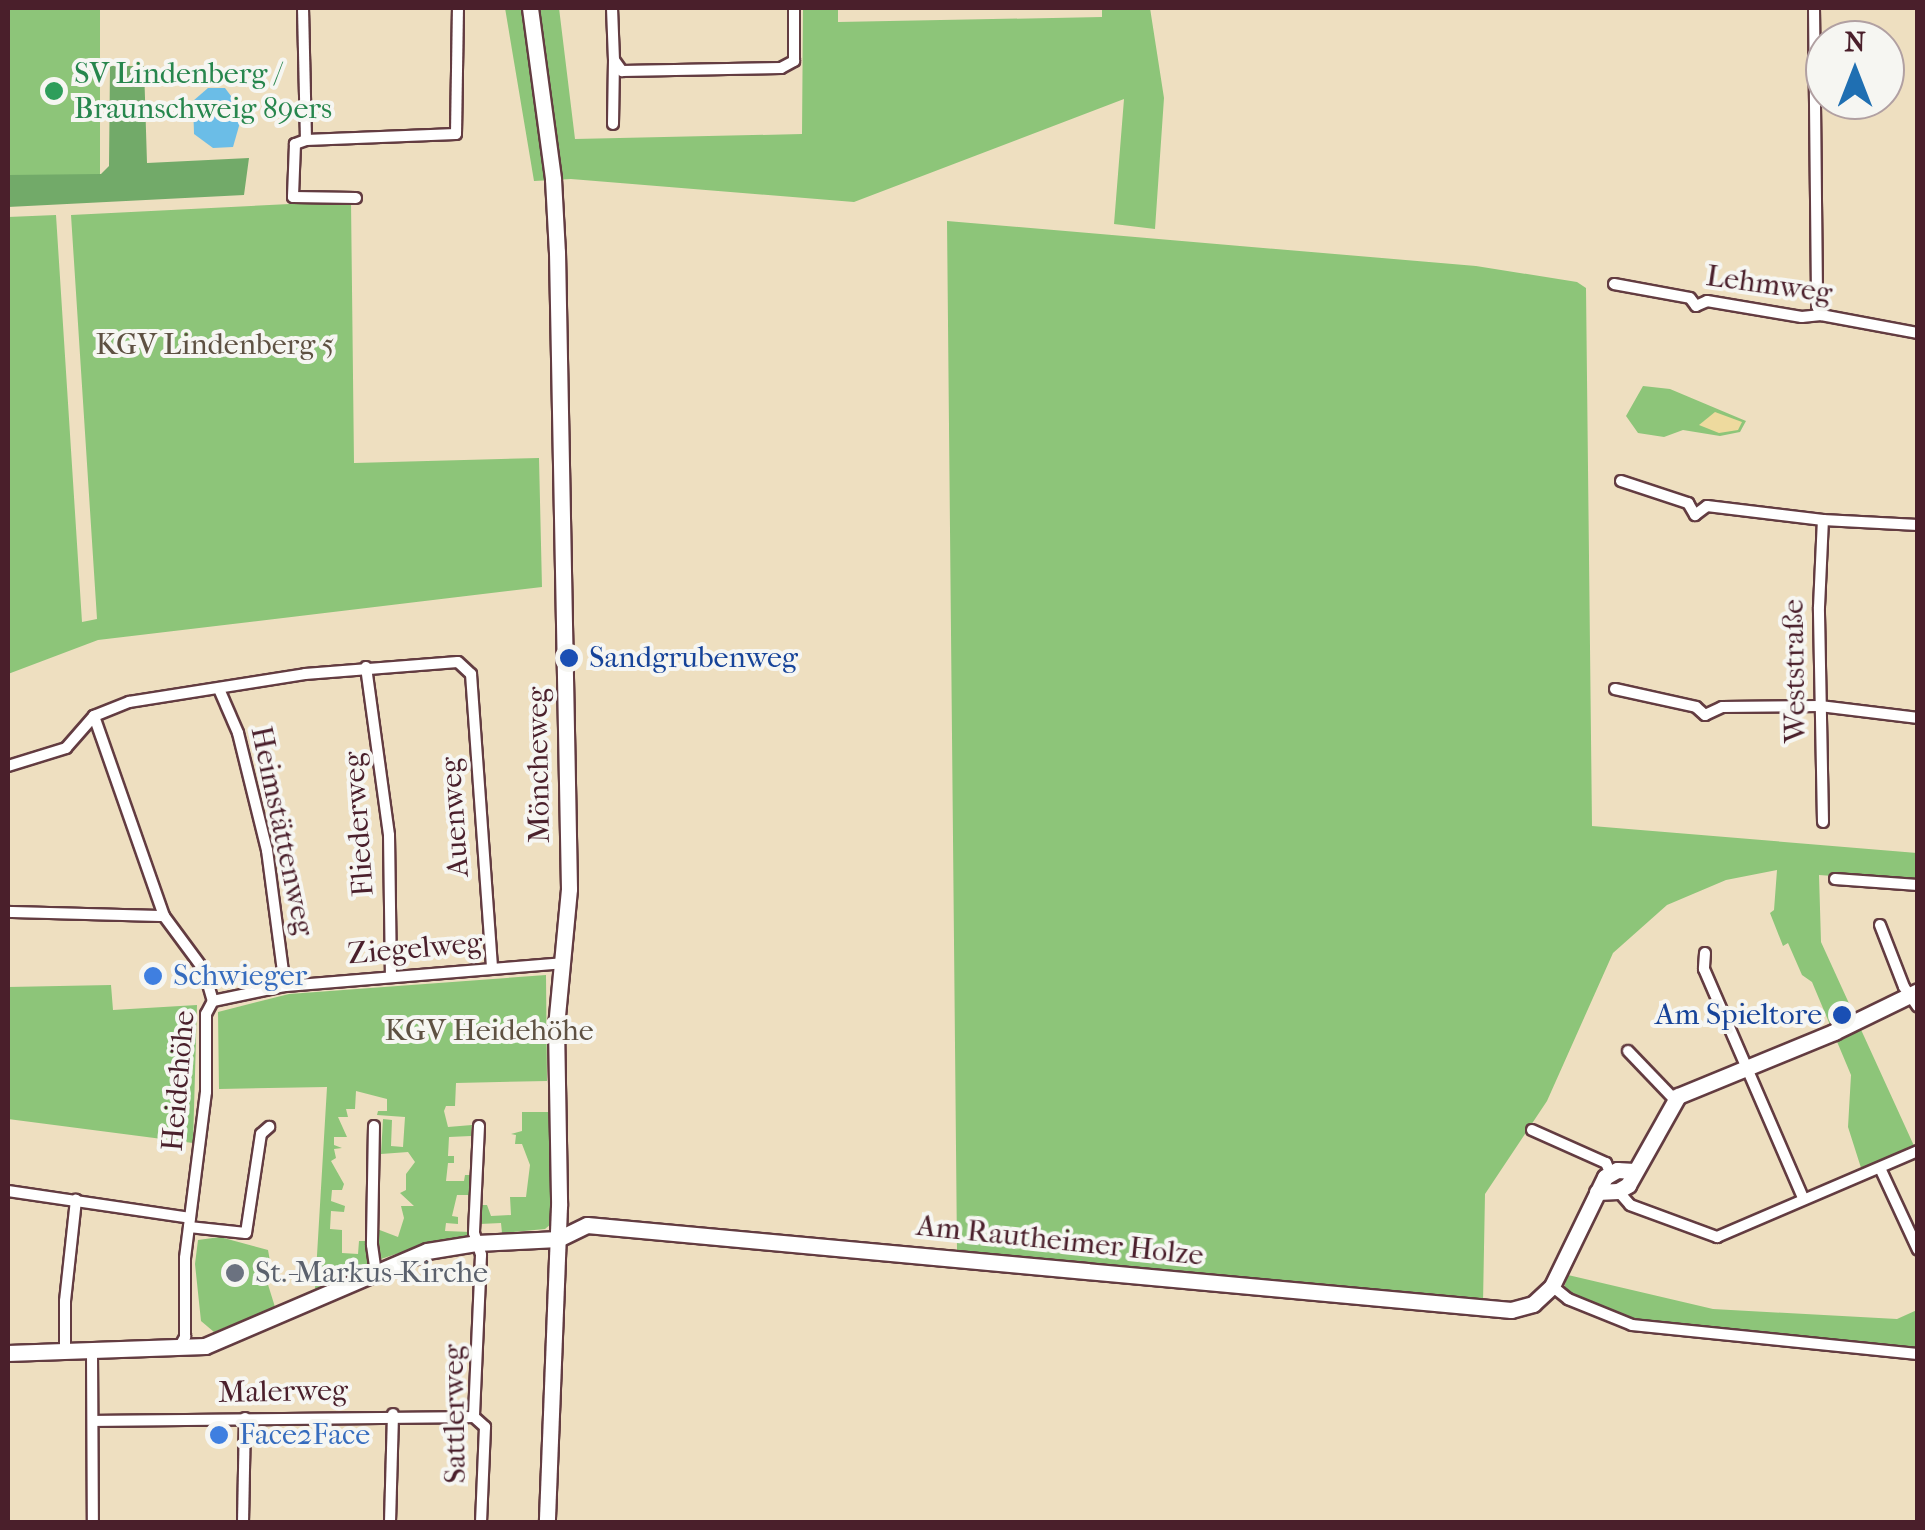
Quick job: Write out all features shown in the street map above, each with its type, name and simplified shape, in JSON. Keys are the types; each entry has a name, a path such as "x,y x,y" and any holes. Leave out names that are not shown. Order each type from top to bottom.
{"street":[{"path":"303,8 306,140"},
{"path":"356,198 293,197 294,144 306,140 456,134 458,8"},
{"name":"Möncheweg","path":"530,8 554,179 569,889 556,1026 558,1239 547,1522"},
{"path":"612,8 614,124"},
{"path":"614,60 622,71 781,68 794,61 794,8"},
{"path":"1814,8 1821,315"},
{"name":"Lehmweg","path":"1614,284 1690,298 1696,306 1707,301 1802,317 1821,315 1918,333"},
{"path":"1621,481 1688,503 1694,515 1708,506 1727,506 1823,520 1918,524"},
{"name":"Weststraße","path":"1823,520 1823,822"},
{"name":"Auenweg","path":"366,668 464,665 471,674 492,968"},
{"path":"8,766 66,748 94,716 129,702 366,668"},
{"name":"Fliederweg","path":"366,668 389,835 391,977"},
{"name":"Heimstättenweg","path":"220,688 238,733 267,850 284,986"},
{"path":"1615,689 1696,707 1705,715 1722,707 1820,706 1918,718"},
{"name":"Heidehöhe","path":"94,716 164,916 204,970 213,1001 206,1014 206,1092 190,1222 184,1337 174,1350"},
{"path":"1835,878 1918,885"},
{"path":"8,912 164,916"},
{"path":"1597,1192 1618,1191 1628,1185 1674,1099 1814,1037 1860,1012 1915,998 1880,926"},
{"path":"1705,953 1704,969 1802,1198"},
{"name":"Ziegelweg","path":"213,1001 284,986 564,963"},
{"path":"1628,1051 1674,1099"},
{"path":"374,1126 372,1245 376,1272"},
{"name":"Sattlerweg","path":"479,1126 477,1243 481,1255 474,1416 485,1427 481,1522"},
{"path":"8,1191 246,1232 261,1134 269,1127"},
{"path":"1532,1130 1606,1163 1610,1172"},
{"path":"1618,1191 1630,1205 1710,1238 1918,1150"},
{"path":"1880,1168 1918,1250"},
{"path":"1610,1172 1634,1171"},
{"path":"1610,1172 1552,1286 1568,1298 1632,1325 1918,1354"},
{"path":"66,1352 65,1301 76,1200"},
{"name":"Am Rautheimer Holze","path":"8,1353 174,1350 218,1342 427,1252 477,1243 558,1239 587,1225 1497,1310 1533,1304 1552,1286"},
{"path":"92,1352 93,1522"},
{"path":"390,1522 394,1414"},
{"name":"Malerweg","path":"93,1421 394,1414 474,1416"},
{"path":"243,1522 245,1418"}],"green space":[{"name":"SV Lindenberg / Braunschweig 89ers","path":"8,8 100,8 100,175 8,175"},
{"path":"505,8 559,8 575,139 802,134 803,8 838,8 838,22 1102,17 1102,8 1150,8 1164,98 1155,229 1114,224 1124,99 854,202 571,179 534,181"},
{"path":"110,66 144,66 147,163 249,158 244,195 8,207 8,175 101,174 109,166"},
{"name":"KGV Lindenberg 5","path":"351,201 354,463 539,458 542,587 98,640 8,674 8,217 56,215 82,622 97,619 71,215"},
{"path":"947,221 1476,266 1577,282 1586,288 1592,826 1917,853 1917,882 1819,875 1821,942 1915,1148 1862,1171 1848,1127 1851,1075 1812,982 1802,975 1788,943 1783,946 1770,913 1774,910 1777,870 1726,880 1667,905 1613,953 1547,1101 1485,1194 1483,1303 957,1251"},
{"path":"1643,386 1670,389 1746,421 1740,432 1720,436 1683,430 1664,437 1638,433 1626,416"},
{"name":"KGV Heidehöhe","path":"546,975 547,1081 456,1083 455,1106 446,1106 444,1111 448,1127 472,1125 471,1136 449,1137 448,1156 454,1156 454,1163 448,1163 446,1181 464,1181 465,1175 471,1175 471,1206 468,1195 457,1195 452,1216 458,1217 458,1224 446,1223 445,1231 471,1232 471,1236 429,1243 381,1259 377,1229 398,1237 404,1218 401,1206 414,1206 400,1193 406,1190 406,1174 415,1162 408,1152 381,1154 383,1119 392,1120 391,1146 403,1147 405,1117 377,1115 378,1111 387,1111 387,1099 356,1091 355,1109 346,1109 348,1117 338,1117 347,1137 334,1137 334,1145 342,1148 334,1149 336,1158 331,1161 344,1184 342,1190 332,1190 331,1201 345,1206 344,1212 331,1211 330,1229 342,1230 342,1253 358,1254 359,1241 368,1241 369,1265 315,1289 327,1087 219,1089 218,1012 289,994"},
{"path":"111,985 113,1010 197,1005 193,1143 8,1119 8,987"},
{"path":"522,1112 551,1112 551,1224 545,1229 502,1233 501,1223 480,1224 480,1205 487,1205 491,1216 511,1215 510,1197 526,1197 530,1165 522,1144 515,1144 516,1135 511,1134 522,1131"},
{"path":"220,1237 268,1250 272,1272 265,1275 275,1307 214,1332 201,1321 195,1264 198,1240"},
{"path":"1568,1275 1713,1309 1897,1319 1917,1310 1917,1349 1626,1319 1571,1297 1564,1288"}],"sand":[{"path":"1715,412 1742,422 1738,430 1719,433 1699,425"}],"water":[{"path":"208,88 225,88 243,112 233,147 213,148 194,134 193,101"}],"place":[{"name":"SV Lindenberg / Braunschweig 89ers","path":"54,91"},
{"name":"Sandgrubenweg","path":"569,658"},
{"name":"Schwieger","path":"153,976"},
{"name":"Am Spieltore","path":"1842,1015"},
{"name":"St.-Markus-Kirche","path":"235,1273"},
{"name":"Face2Face","path":"219,1435"}]}
